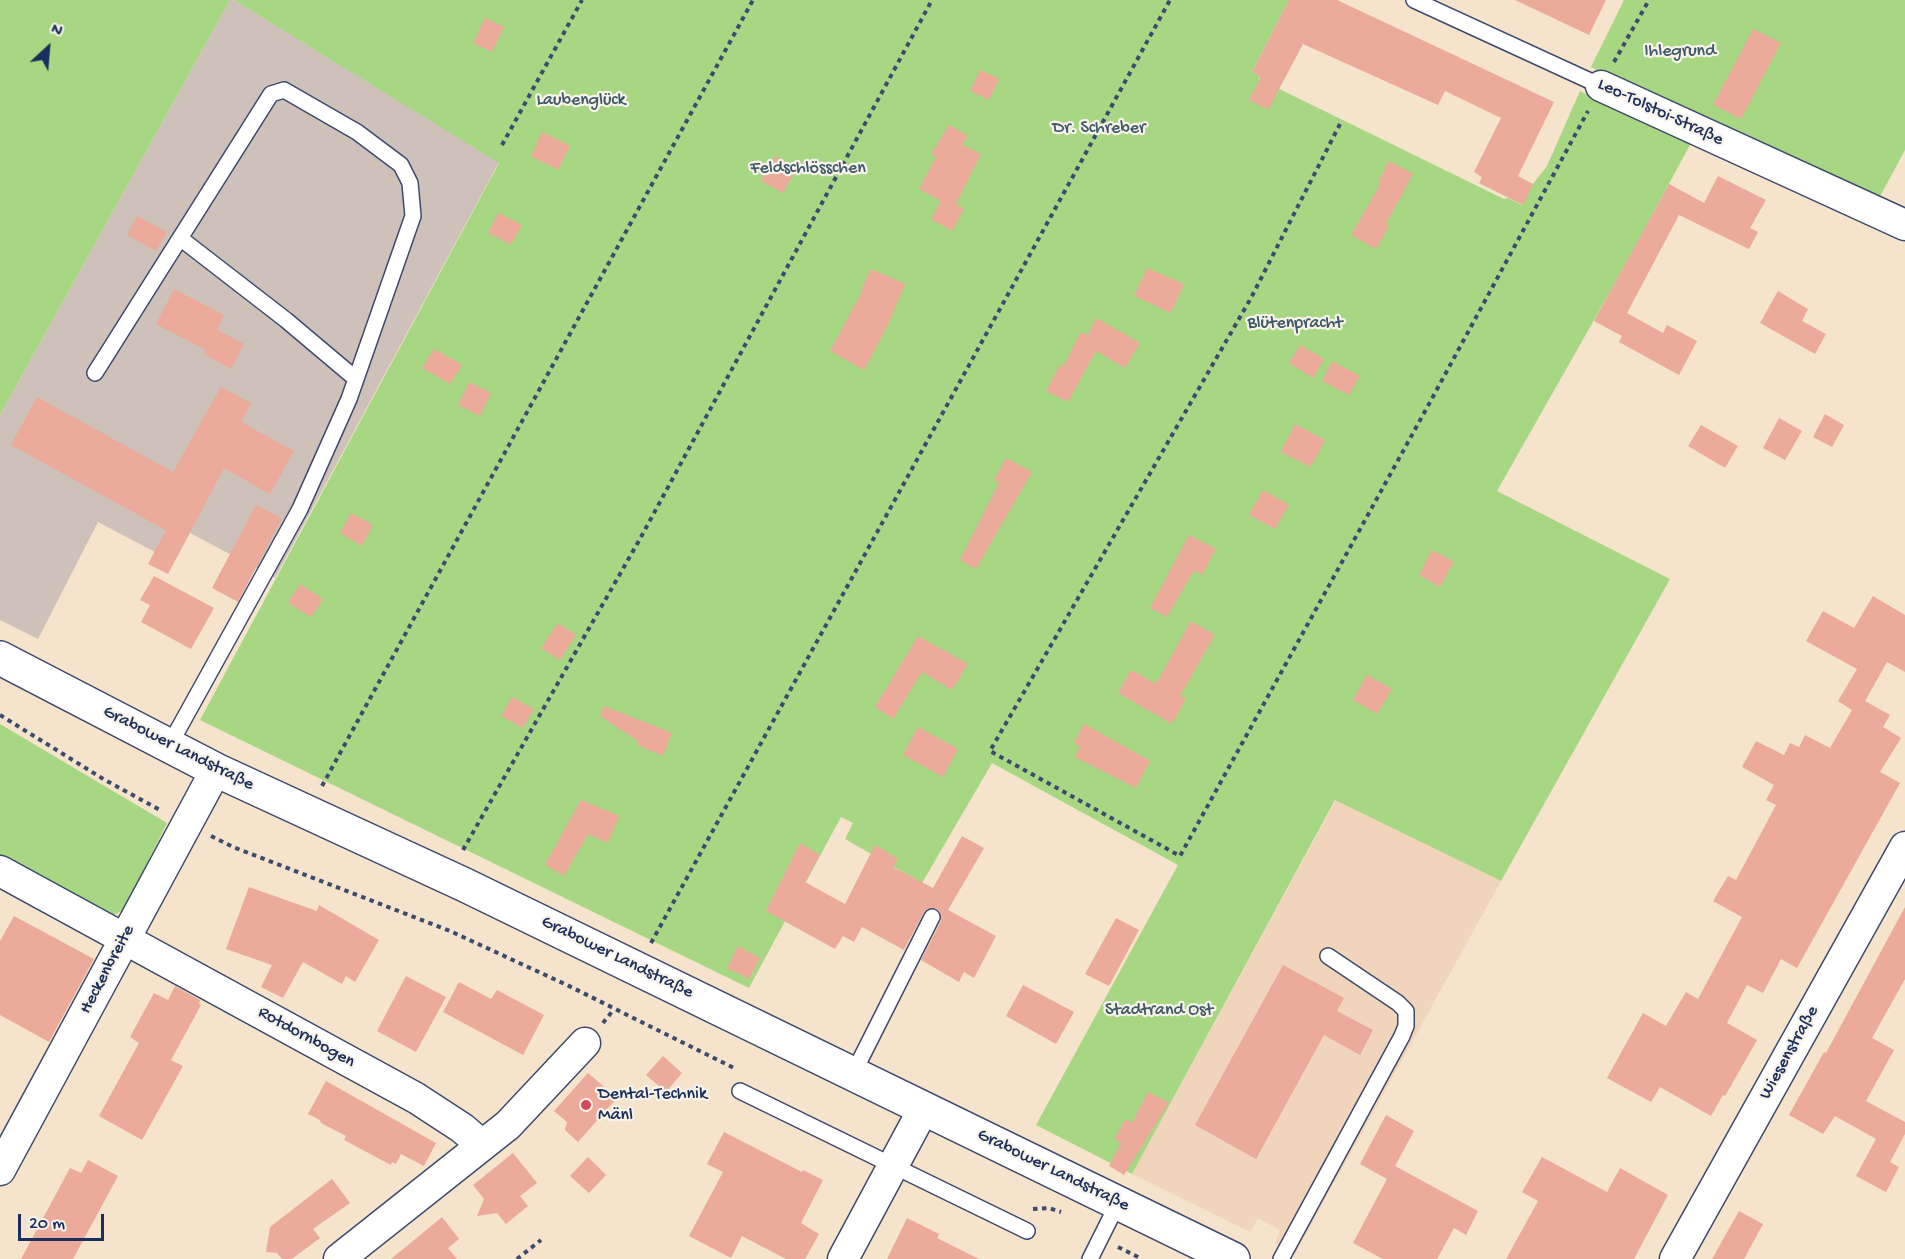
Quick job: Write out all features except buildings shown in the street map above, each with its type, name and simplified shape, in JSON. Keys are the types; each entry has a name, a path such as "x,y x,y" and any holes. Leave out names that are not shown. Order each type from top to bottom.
{"main road":[{"name":"Grabower Landstraße","path":"0,658 216,770 638,968 1233,1259"}],"street":[{"name":"Leo-Tolstoi-Straße","path":"1601,86 1905,225"},
{"name":"Heckenbreite","path":"0,1170 216,770"},
{"name":"Wiesenstraße","path":"1675,1259 1905,847"},
{"name":"Rotdornbogen","path":"0,871 416,1098 462,1128 482,1145"},
{"path":"339,1259 508,1125 585,1043"},
{"path":"843,1259 924,1108"}],"lane":[{"name":"Leo-Tolstoi-Straße","path":"1414,0 1601,86"},
{"path":"95,373 271,94 284,90 357,132 401,165 410,183 413,216 356,379 300,509 169,746"},
{"path":"180,238 286,320 356,379"},
{"path":"853,1074 932,917"},
{"path":"1281,1259 1406,1026 1406,1011 1398,1003 1328,956"},
{"path":"740,1091 1027,1231"},
{"path":"1090,1259 1118,1203"}],"path":[{"path":"502,145 582,0"},
{"path":"318,794 753,0"},
{"path":"461,856 641,537 932,0"},
{"path":"638,968 1170,0"},
{"path":"1340,124 1251,298 990,752 1180,856 1435,395 1649,0"},
{"path":"0,715 105,780 233,847 450,931 744,1073"},
{"path":"1027,1207 1048,1208 1063,1212"},
{"path":"1102,1237 1142,1259"},
{"path":"517,1259 541,1240"}],"shaded area":[{"path":"230,0 234,0 499,162 275,578 190,533 174,562 98,522 38,639 0,620 0,415"},
{"path":"1336,800 1501,881 1295,1254 1275,1244 1280,1230 1258,1218 1250,1232 1132,1174"}],"green space":[{"path":"0,0 230,0 0,415"},
{"path":"234,0 1289,0 1252,72 1260,76 1259,79 1504,199 1508,198 1522,205 1533,184 1547,166 1580,91 1691,143 1623,269 1497,491 1670,579 1501,881 1335,800 1132,1174 1036,1125 1178,865 992,763 922,883 845,839 853,823 841,817 749,988 200,720 499,163"},
{"name":"Ihlegrund","path":"1624,0 1905,0 1905,150 1878,200 1703,122 1591,67"},
{"path":"0,724 167,823 124,910 109,917 0,859"}],"place":[{"name":"Dental-Technik Mänl","path":"586,1105"}],"park label":[{"name":"Laubenglück","path":"581,101"},
{"name":"Dr. Schreber","path":"1099,129"},
{"name":"Feldschlösschen","path":"808,169"},
{"name":"Blütenpracht","path":"1295,324"},
{"name":"Stadtrand Ost","path":"1159,1011"}]}
